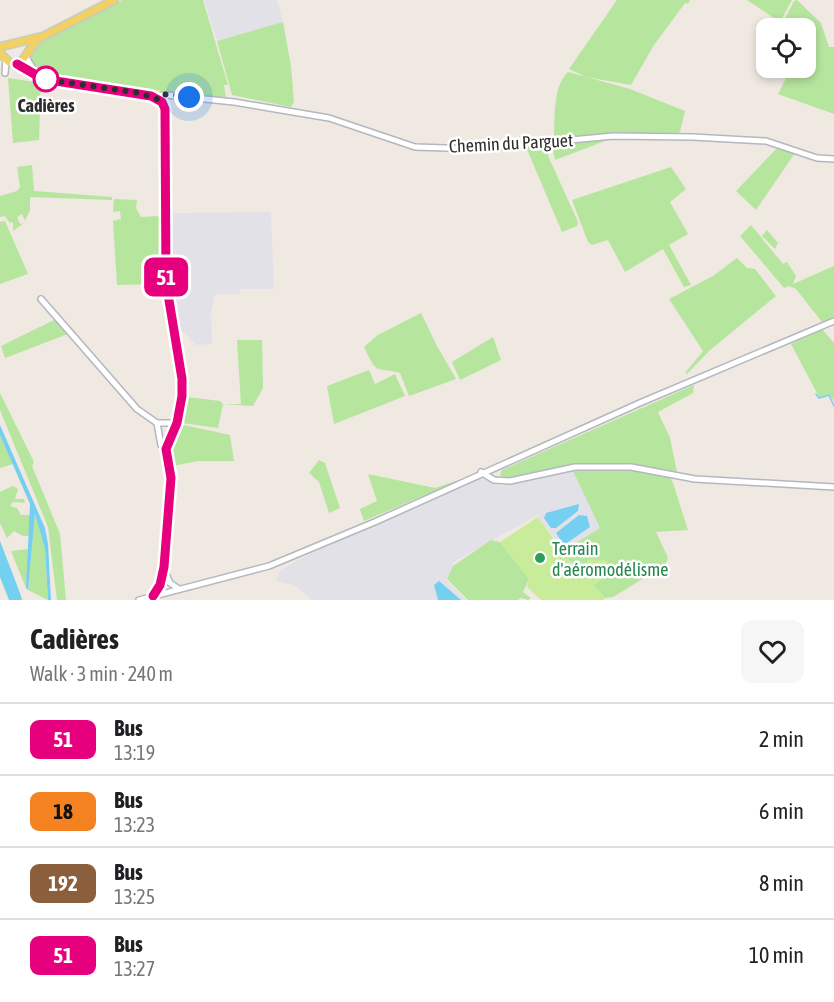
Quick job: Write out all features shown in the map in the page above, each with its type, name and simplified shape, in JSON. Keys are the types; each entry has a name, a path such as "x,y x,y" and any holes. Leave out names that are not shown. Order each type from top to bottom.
{"main road":[{"path":"0,47 44,36 114,0"},
{"path":"13,44 4,56 16,64 44,36"},
{"path":"13,44 23,46 26,55"}],"street":[{"path":"26,55 30,67 43,79"},
{"path":"4,56 5,73 16,64 43,79 139,93 157,99 165,109 166,282 182,379 180,411 166,449 171,478 164,567 168,592"},
{"name":"Chemin du Parguet","path":"157,99 162,94 329,118 415,147 477,149 613,136 693,137 766,141 817,158 834,159"},
{"path":"41,299 137,409 157,423 177,423"},
{"path":"139,600 269,566 377,521 481,472 834,321"},
{"path":"157,423 161,445 166,449"},
{"path":"481,472 494,480 510,481 575,467 631,466 695,479 834,487"},
{"path":"165,579 181,589"},
{"path":"153,596 165,579"}],"shaded area":[{"path":"204,0 277,0 283,22 217,41"},
{"path":"271,212 274,289 241,289 239,294 215,294 211,313 212,344 196,345 180,329 172,287 172,213"},
{"path":"572,469 600,528 564,550 538,517 539,514 452,563 453,566 446,580 466,600 312,600 294,585 276,581 280,570 310,554 472,480 484,479 500,486"}],"green space":[{"path":"122,0 203,0 228,85 224,85 226,99 60,78 41,72 31,64 29,59 32,47"},
{"path":"617,0 690,0 688,4 685,3 654,45 631,85 586,77 569,69"},
{"path":"747,0 792,0 782,18 774,18"},
{"path":"797,0 816,18 785,18 794,1"},
{"path":"816,18 821,23 829,47 834,47 834,114 778,94 786,78 816,78"},
{"path":"283,22 291,66 294,102 291,107 232,95 217,41"},
{"path":"568,72 630,89 685,111 680,132 554,141 557,95 559,86"},
{"path":"8,78 41,83 39,140 13,143"},
{"path":"613,138 555,160 552,145"},
{"path":"547,146 549,158 578,222 577,226 562,232 526,147"},
{"path":"778,147 795,153 756,210 736,191"},
{"path":"32,165 34,191 112,197 112,200 30,197 30,210 25,221 22,214 17,217 20,224 24,223 13,231 13,222 10,223 5,216 0,217 0,196 17,191 20,187 17,167"},
{"path":"671,167 686,189 670,202 688,234 669,245 691,285 684,287 663,249 625,272 608,240 592,245 588,242 572,200"},
{"path":"114,199 137,200 136,208 141,217 159,216 158,284 117,285 113,221 121,219 120,211 113,212"},
{"path":"5,221 28,274 0,284 0,222"},
{"path":"751,225 783,264 787,262 796,276 793,284 834,266 834,318 822,322 796,289 789,286 784,288 740,236"},
{"path":"767,230 778,243 775,249 762,236"},
{"path":"737,258 747,268 755,269 776,296 709,351 687,374 685,373 703,351 669,299 713,276"},
{"path":"421,313 456,379 409,396 400,373 374,366 364,347 378,335"},
{"path":"54,320 68,334 5,358 1,346"},
{"path":"822,329 834,343 834,401 829,394 819,397 791,344"},
{"path":"493,337 501,360 460,380 452,362"},
{"path":"237,340 262,340 263,388 253,406 223,404 241,404"},
{"path":"369,370 375,384 395,374 405,396 334,424 327,386"},
{"path":"694,385 693,393 658,412 670,438 677,472 630,465 574,465 508,479 500,475 502,470"},
{"path":"0,393 34,462 32,466 60,534 66,600 57,600 48,527 0,410"},
{"path":"187,397 220,401 223,404 218,428 182,423"},
{"path":"179,424 230,435 234,461 198,461 172,466 169,449"},
{"path":"0,435 13,464 0,468"},
{"path":"319,460 325,463 340,508 329,513 319,482 309,473"},
{"path":"629,468 668,474 688,530 656,532 668,558 665,565 613,597 605,598 563,554 563,551 600,528 572,469"},
{"path":"368,474 435,488 465,478 364,521 360,509 377,501"},
{"path":"13,486 18,489 15,499 24,499 25,503 13,502 10,506 17,508 21,515 31,515 30,536 23,536 14,531 7,538 0,523 0,492"},
{"path":"35,514 45,549 48,600 28,590"},
{"name":"Terrain d'aéromodélisme","path":"538,517 577,572 589,559 605,560 610,564 608,575 593,586 605,598 603,600 541,600 527,587 529,579 500,542"},
{"path":"491,540 500,542 529,579 523,592 531,598 528,600 521,598 518,600 468,600 447,579 453,566"},
{"path":"29,549 26,588 11,551"}],"water":[{"path":"0,425 45,528 51,600 48,600 45,549 35,514 28,590 26,588 30,504 0,435"},
{"path":"579,504 578,511 556,528 551,528 544,518 546,513"},
{"path":"579,515 587,516 590,527 564,545 556,533"},
{"path":"0,541 22,600 9,600 0,577"},
{"path":"439,581 461,600 438,600 434,585"}],"waterway":[{"path":"816,394 819,398 829,395 834,406"}],"bus line":[{"name":"51","path":"17,64 43,79 151,96 162,102 165,109 166,282 182,379 182,396 177,423 166,449 171,478 164,567 158,591 153,596"}],"place":[{"name":"Cadières","path":"46,79"},
{"name":"Terrain d'aéromodélisme","path":"540,558"}],"route":[{"path":"46,79 43,79 139,93 157,99 162,94 189,97"}]}
